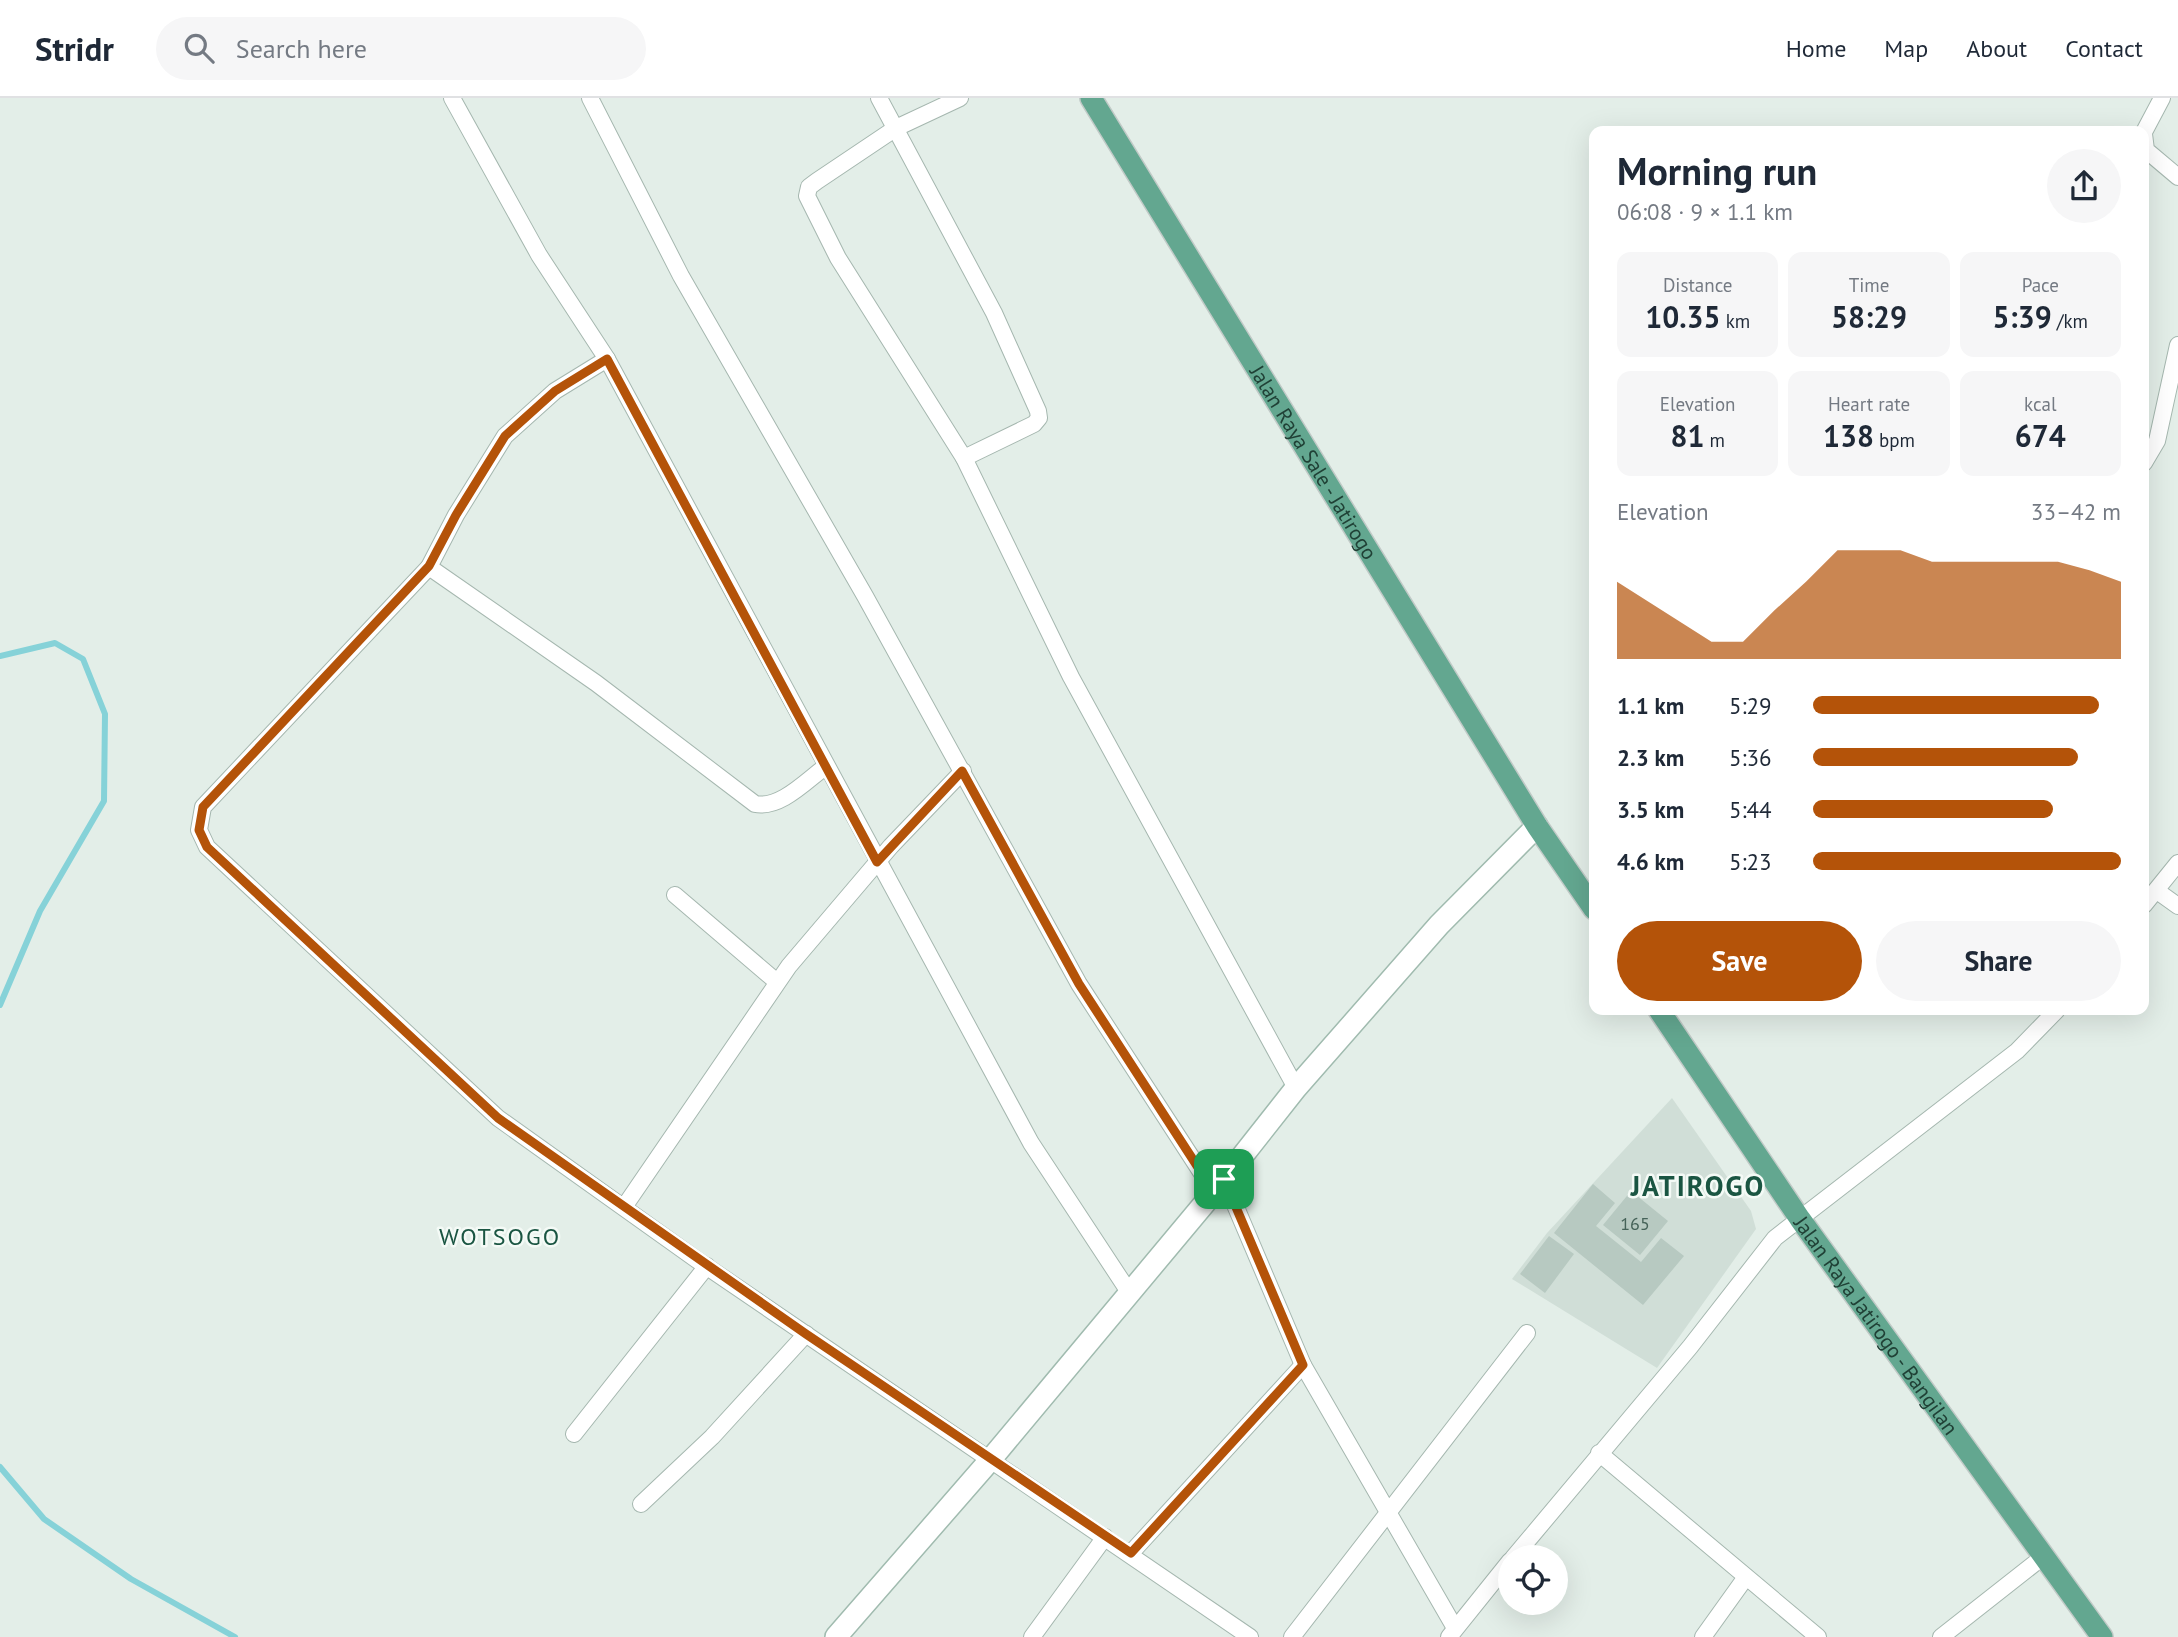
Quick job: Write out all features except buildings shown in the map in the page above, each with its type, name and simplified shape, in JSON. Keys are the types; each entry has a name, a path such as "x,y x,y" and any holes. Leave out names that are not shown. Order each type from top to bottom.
{"main road":[{"name":"Jalan Raya Sale - Jatirogo","path":"1091,98 1537,825"},
{"path":"836,1637 991,1460 1219,1186 1296,1088 1438,925 1537,825 1589,902"},
{"name":"Jalan Raya Jatirogo - Bangilan","path":"1662,1015 1800,1219 2102,1637"}],"street":[{"path":"452,98 539,255 607,359 825,767 1031,1143 1129,1292"},
{"path":"590,98 681,276 962,771 1079,984 1219,1186 1303,1365 1452,1632 1498,1576"},
{"path":"879,98 995,313 1038,411 1039,418 1034,424 964,458"},
{"path":"960,98 896,128 809,187 807,196 838,258 964,458 1071,677 1296,1088"},
{"path":"2148,126 2162,98"},
{"path":"2149,152 2178,177"},
{"path":"2149,455 2157,441 2178,345"},
{"path":"607,359 555,391 505,436 456,515 429,566 203,807 199,830 207,847 498,1118 707,1266 1131,1553 1230,1631 1250,1637"},
{"path":"429,566 596,683 755,804 763,806 777,801 825,767"},
{"path":"624,1207 778,982 877,862 962,771"},
{"path":"2149,900 2178,863"},
{"path":"2157,891 2178,906"},
{"path":"676,895 778,982"},
{"path":"1523,1545 1690,1347 1775,1238 2017,1051 2052,1015"},
{"path":"574,1434 707,1266"},
{"path":"1292,1637 1527,1333"},
{"path":"641,1504 712,1437 806,1334"},
{"path":"1131,1553 1303,1365"},
{"path":"1599,1453 1818,1637"},
{"path":"1032,1637 1105,1537"},
{"path":"1941,1637 2044,1556"},
{"path":"1703,1637 1746,1577"}],"shaded area":[{"path":"1672,1098 1751,1211 1756,1229 1657,1368 1512,1279 1547,1233"}],"waterway":[{"path":"0,656 55,643 83,659 105,714 104,801 40,911 0,1005"},
{"path":"0,1467 44,1519 131,1579 235,1637"}],"district":[{"name":"JATIROGO","path":"1698,1185"},
{"name":"WOTSOGO","path":"500,1236"}],"route":[{"path":"607,359 654,452 877,862 962,771 1079,984 1214,1192 1224,1179 1303,1365 1131,1553 697,1260 498,1118 207,847 199,830 203,807 429,566 456,515 505,436 555,391 607,359"}]}
